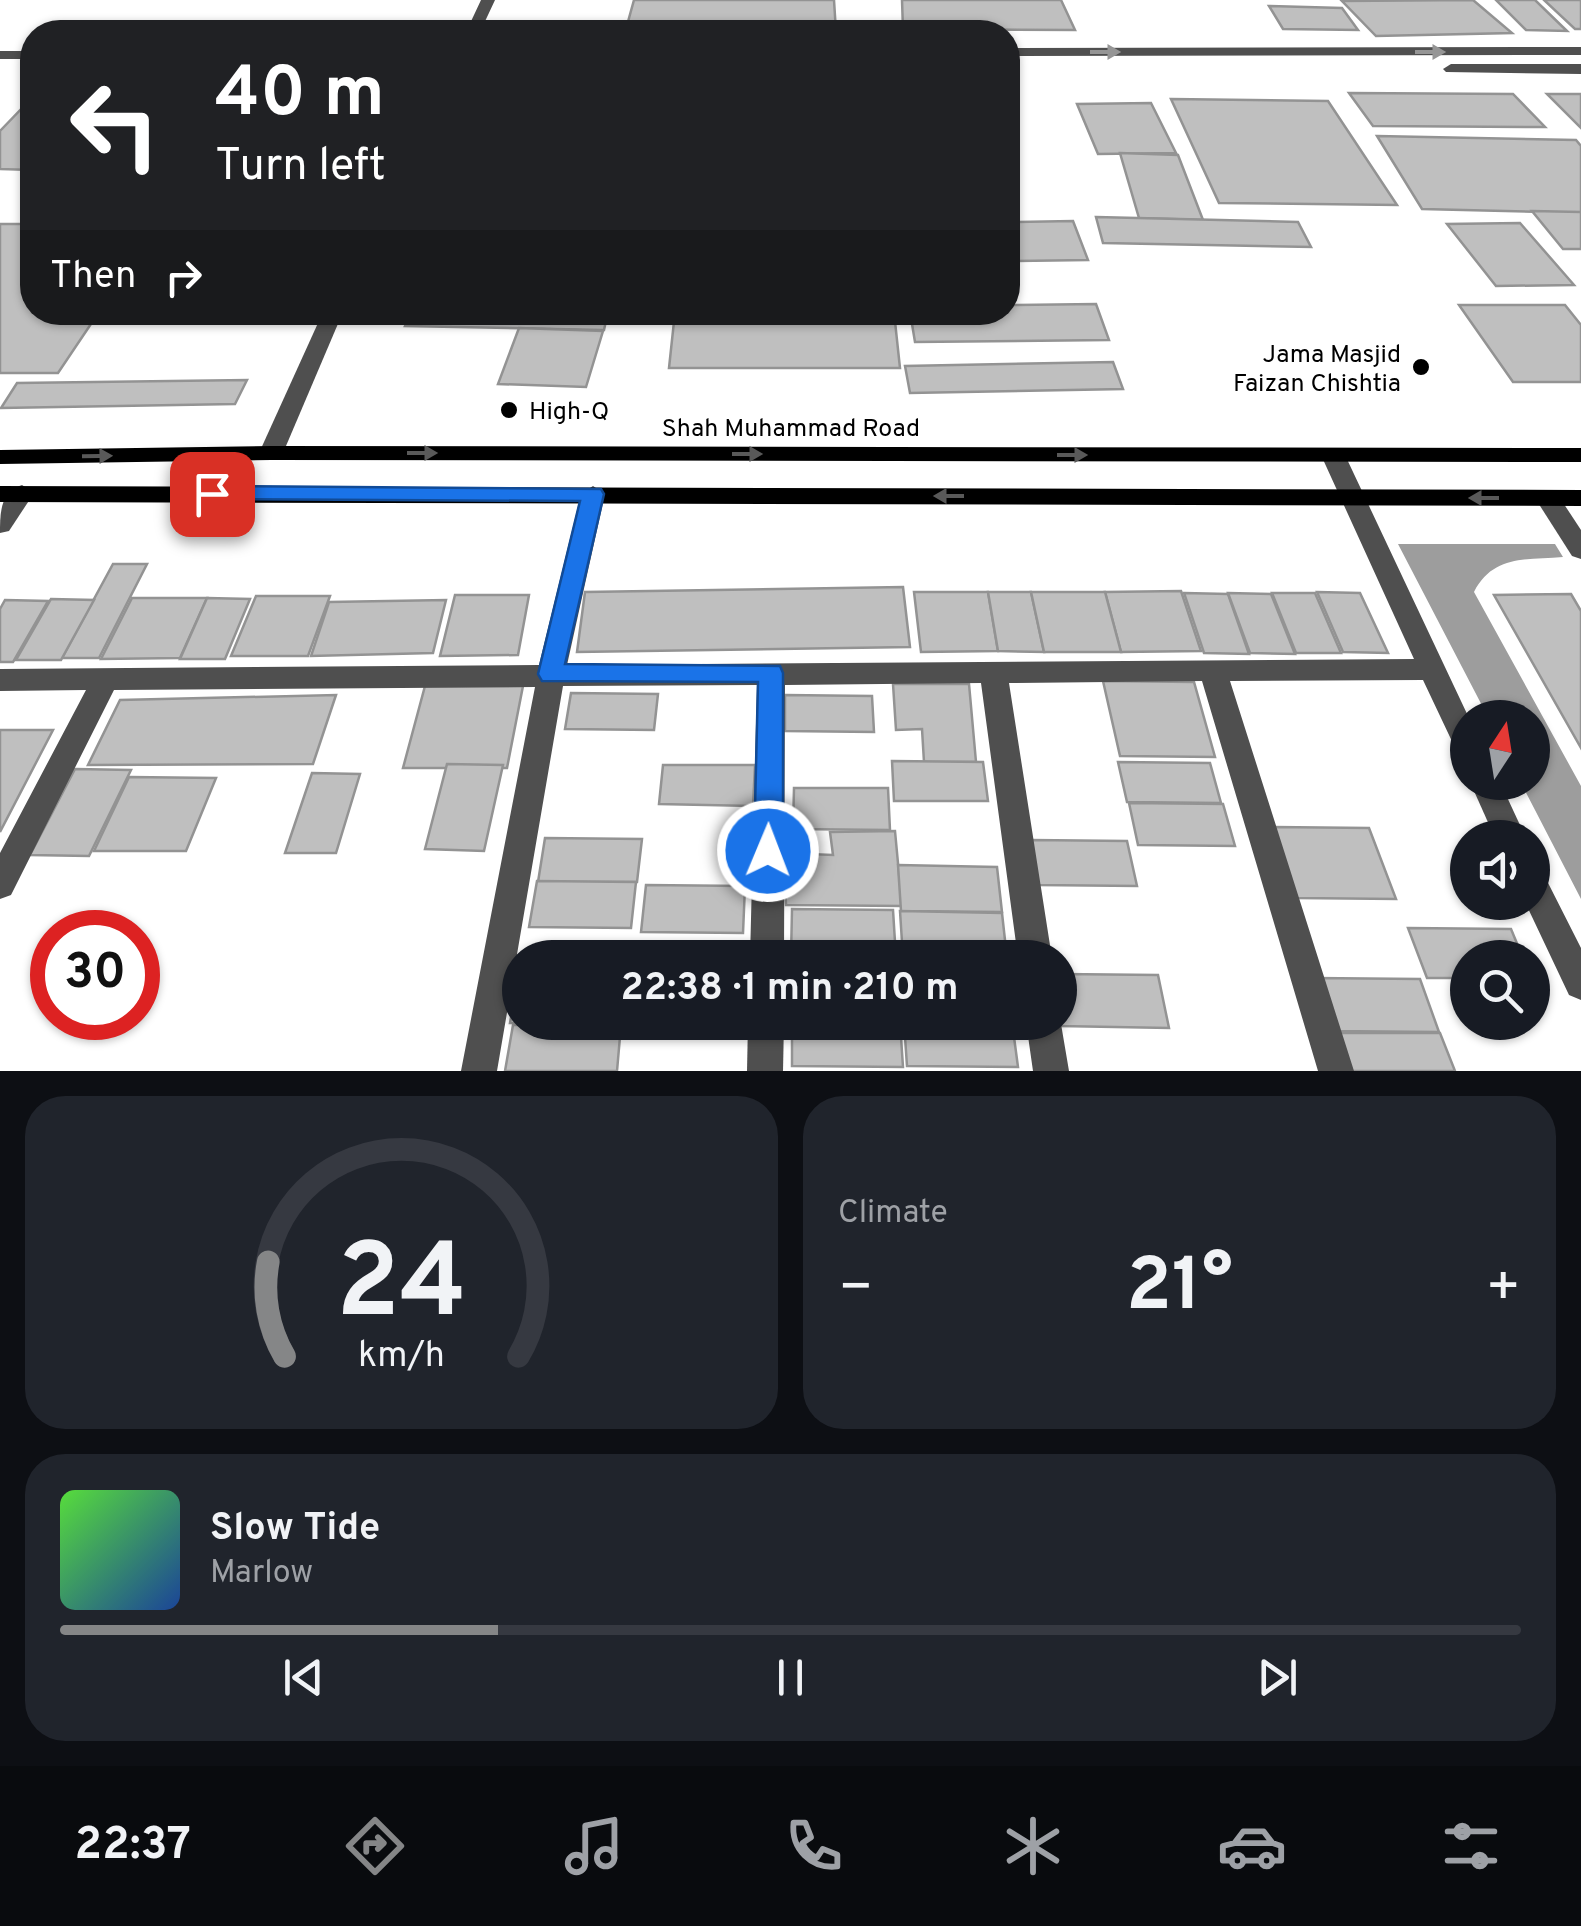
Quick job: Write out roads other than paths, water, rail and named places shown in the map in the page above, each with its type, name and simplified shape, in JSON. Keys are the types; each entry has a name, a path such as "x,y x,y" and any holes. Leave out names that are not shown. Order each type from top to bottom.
{"main road":[{"name":"Shah Muhammad Road","path":"0,458 271,453 1581,455"},
{"path":"11,494 1581,498"}],"street":[{"path":"1020,52 1581,51"},
{"path":"1377,52 1392,69"},
{"path":"1020,69 1581,69"},
{"path":"271,453 327,325"},
{"path":"1333,456 1450,710"},
{"path":"0,525 11,494"},
{"path":"479,1071 550,674 593,494"},
{"path":"1546,498 1581,550"},
{"path":"0,680 1430,669"},
{"path":"993,672 1032,940"},
{"path":"767,940 771,673"},
{"path":"1213,673 1336,1071"},
{"path":"0,885 105,680"},
{"path":"1550,920 1581,984"},
{"path":"765,1071 766,1040"},
{"path":"1047,1040 1052,1071"}],"place":[{"name":"Jama Masjid Faizan Chishtia","path":"1421,367"},
{"name":"High-Q","path":"509,410"}]}
